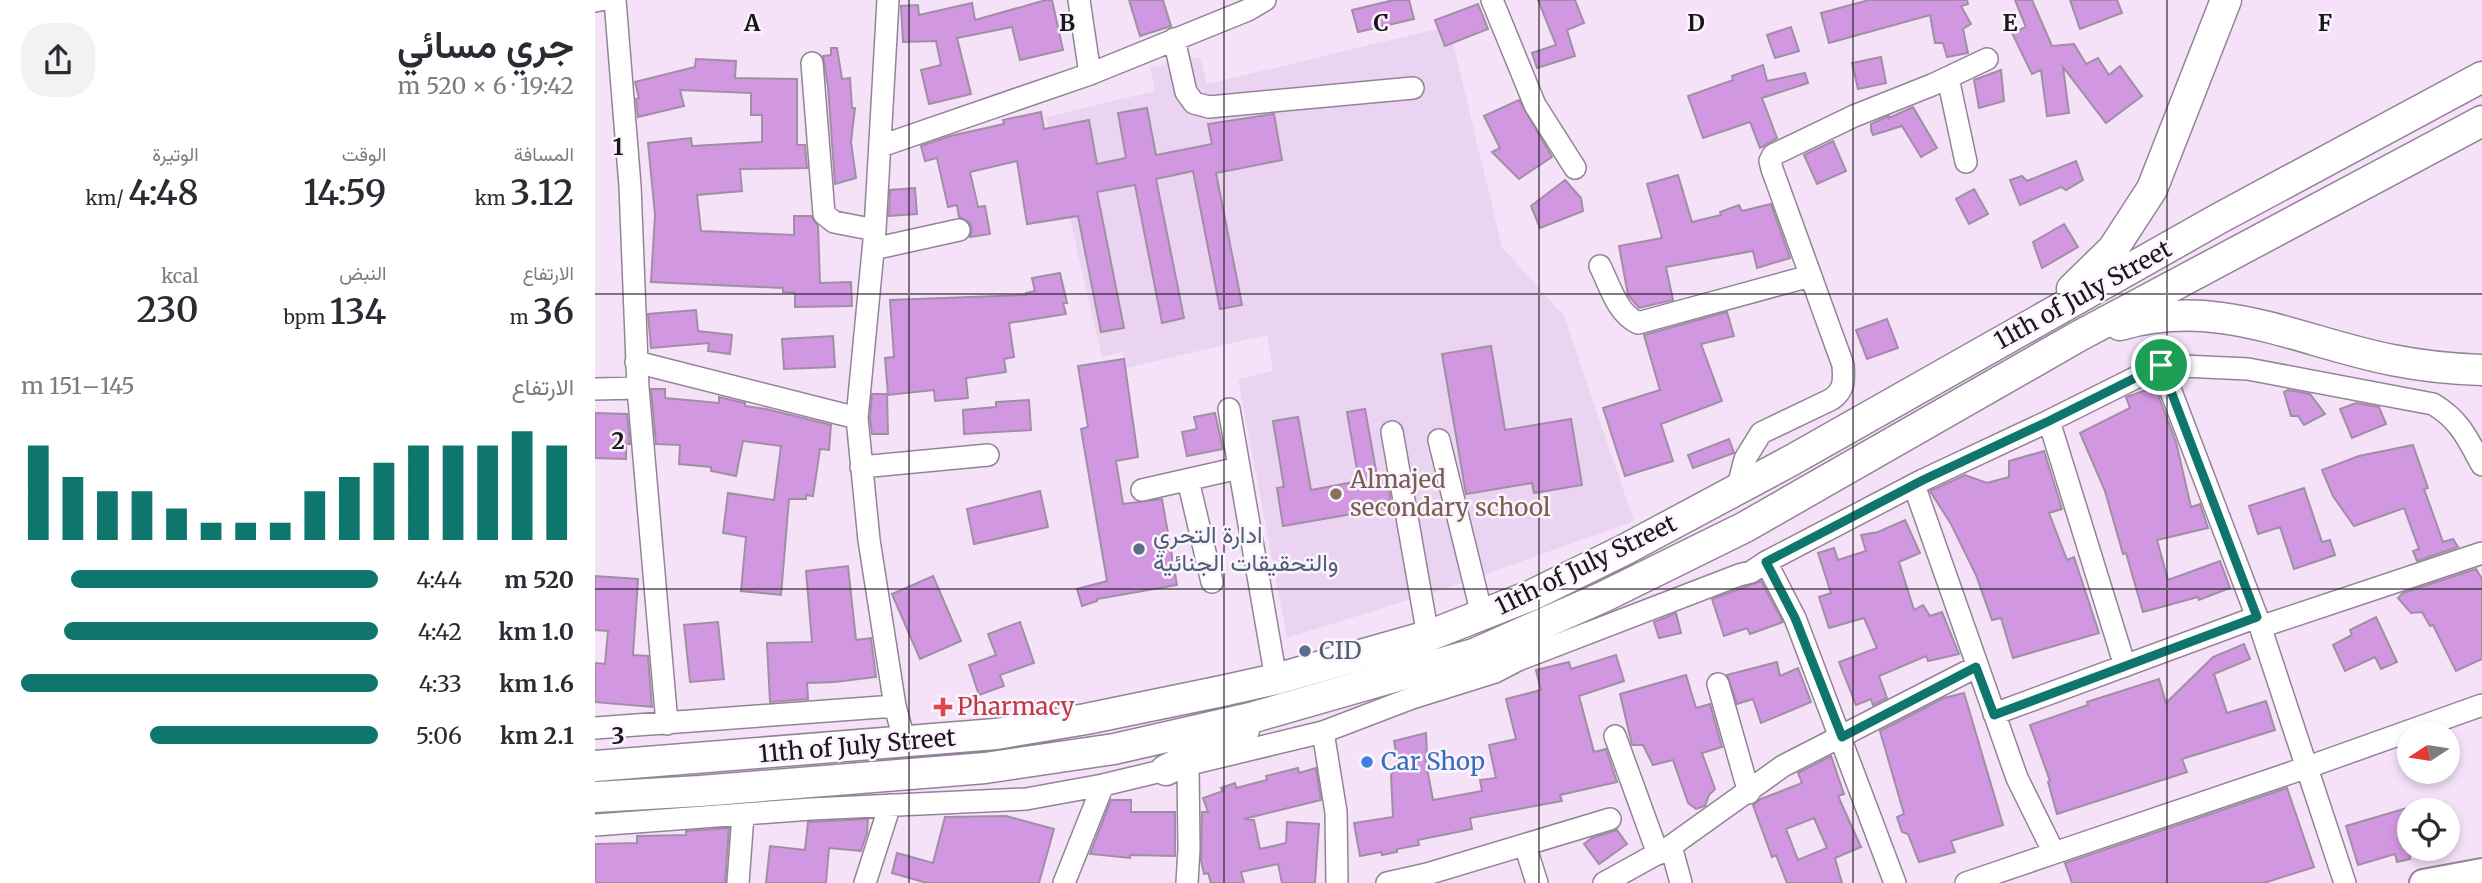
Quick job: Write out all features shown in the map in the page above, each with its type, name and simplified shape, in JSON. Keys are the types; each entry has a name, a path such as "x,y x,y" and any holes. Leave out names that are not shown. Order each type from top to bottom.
{"highway":[{"path":"2038,360 2032,324 2113,249 2152,190 2226,0"},
{"name":"11th of July Street","path":"595,766 996,734 1086,719 1276,679 1428,636 1532,595 1624,550 1737,490 2218,219 2481,77"},
{"name":"11th of July Street","path":"595,797 985,768 1114,749 1286,708 1474,654 1603,597 1745,527 2079,336 2482,121"},
{"path":"2079,336 2146,317 2196,314 2263,324 2390,360 2444,369 2482,370"},
{"path":"1177,768 1286,708"},
{"path":"647,763 649,793"}],"main road":[{"path":"2439,882 2482,872"},
{"path":"2475,883 2482,882"}],"street":[{"path":"615,0 636,289 636,362 667,724"},
{"path":"888,0 881,146 857,418 869,540 895,706 905,743"},
{"path":"1079,0 1090,74"},
{"path":"881,146 1090,74 1248,10 1265,0"},
{"path":"1492,0 1535,105 1575,168"},
{"path":"1174,39 1186,92 1194,103 1209,107 1413,88"},
{"path":"1737,490 1745,459 1761,433 1832,399 1841,392 1844,380 1843,365 1770,160 1773,155 1854,117 1987,59"},
{"path":"813,63 824,214 834,222 874,239 959,230"},
{"path":"1948,78 1966,162"},
{"path":"1600,266 1627,318 1638,323 1810,276"},
{"path":"636,362 857,418"},
{"path":"2161,365 2258,622 2345,883"},
{"path":"595,825 890,805 1026,799 1103,785 1323,732 1412,698 1495,672 1518,660 1751,572 1914,485 2161,365 2248,369 2433,404 2459,424 2482,465"},
{"path":"595,389 638,388"},
{"path":"1229,408 1276,679"},
{"path":"2049,421 2125,666"},
{"path":"1392,432 1428,636"},
{"path":"1439,440 1482,615"},
{"path":"861,467 988,455"},
{"path":"1142,490 1239,468"},
{"path":"1188,480 1212,582"},
{"path":"1914,485 2017,778 2054,853"},
{"path":"1994,715 2125,666 2482,553"},
{"path":"1766,562 1795,618 1895,883"},
{"path":"1604,883 1664,850 1749,793 1783,766 1976,667"},
{"path":"1718,684 1749,793"},
{"path":"1966,883 2482,705"},
{"path":"595,728 895,706"},
{"path":"1323,732 1336,812 1337,883"},
{"path":"1615,736 1681,883"},
{"path":"1177,768 1189,849 1187,883"},
{"path":"1064,883 1103,785"},
{"path":"865,883 890,805"},
{"path":"739,883 743,816"},
{"path":"1387,883 1610,819"},
{"path":"1525,845 1537,883"}],"shaded area":[{"path":"1449,26 1502,247 1564,316 1634,521 1450,587 1287,638 1238,379 1273,371 1267,335 1126,368 1122,352 1102,357 1046,117 1155,91 1150,68 1200,57 1207,84"}],"building":[{"path":"1052,0 1063,50 1020,60 1012,27 957,38 971,94 929,104 921,70 941,65 936,41 903,42 901,6 918,5 919,15 972,3 975,20"},
{"path":"1129,0 1163,0 1171,26 1140,36"},
{"path":"1394,0 1409,0 1414,19 1358,32 1352,10"},
{"path":"1538,0 1575,0 1584,23 1567,30 1575,56 1537,68 1532,53 1556,45"},
{"path":"1869,0 1967,0 1968,4 1961,6 1971,24 1963,29 1968,53 1947,57 1943,43 1935,43 1930,15 1829,43 1821,13"},
{"path":"2015,0 2032,0 2052,46 2074,44 2086,64 2098,58 2109,75 2120,66 2142,96 2106,123 2063,67 2069,113 2047,116 2041,70 2032,74 2012,33 2026,27"},
{"path":"2070,0 2117,0 2122,13 2080,29"},
{"path":"1478,4 1488,29 1445,46 1435,20"},
{"path":"1791,27 1799,51 1775,58 1767,35"},
{"path":"831,48 837,48 842,79 850,78 852,108 855,108 851,142 856,178 835,184 823,56 831,55"},
{"path":"1881,57 1886,83 1858,89 1852,63"},
{"path":"696,59 736,61 735,78 797,79 797,145 805,145 807,168 740,169 742,191 697,195 701,231 794,235 794,216 811,216 818,226 820,283 851,282 852,306 795,307 795,293 783,292 783,288 651,282 655,215 648,143 691,138 692,146 762,142 762,115 751,115 751,93 680,90 684,106 638,117 636,99 639,98 635,82 695,67"},
{"path":"1763,65 1767,81 1805,73 1808,83 1762,98 1777,138 1760,148 1750,122 1703,138 1688,96 1733,80 1732,76"},
{"path":"2001,70 2004,101 1979,108 1974,80"},
{"path":"1519,100 1552,157 1519,179 1492,152 1500,148 1484,116"},
{"path":"1913,107 1937,148 1921,157 1902,126 1873,135 1871,130 1871,124"},
{"path":"1147,108 1156,155 1212,144 1208,124 1274,114 1282,160 1216,173 1242,305 1220,309 1193,171 1156,179 1184,318 1162,323 1135,185 1097,192 1124,328 1101,332 1078,216 1027,224 1017,161 970,172 978,207 985,206 990,234 970,237 972,228 969,222 959,217 957,205 948,207 937,158 925,161 921,146 950,136 1004,124 1003,120 1041,112 1044,129 1089,120 1097,164 1126,158 1118,113"},
{"path":"1833,141 1846,171 1817,184 1804,155"},
{"path":"2076,161 2083,180 2066,190 2061,187 2020,205 2010,180 2022,176 2027,181"},
{"path":"1678,175 1692,222 1721,215 1720,212 1739,205 1742,211 1771,204 1790,258 1757,268 1753,251 1666,267 1673,300 1639,308 1628,295 1619,246 1662,238 1647,184"},
{"path":"1565,180 1581,198 1583,211 1540,228 1531,206"},
{"path":"915,188 917,214 889,216 890,190"},
{"path":"1974,189 1988,214 1969,224 1956,199"},
{"path":"2064,224 2078,247 2042,268 2033,242"},
{"path":"1060,273 1067,303 1063,303 1066,314 1009,323 1014,357 1004,359 1006,372 966,378 968,398 935,401 934,390 888,395 885,358 894,357 890,300 1026,295 1035,291 1032,278"},
{"path":"696,310 698,331 732,335 730,354 708,351 709,343 651,348 648,314"},
{"path":"1727,312 1734,336 1701,344 1722,401 1661,424 1673,461 1625,476 1603,408 1660,390 1644,335"},
{"path":"1887,319 1898,348 1867,359 1856,330"},
{"path":"833,336 835,367 784,369 782,339"},
{"path":"1491,346 1505,430 1571,419 1582,485 1534,493 1532,483 1466,494 1442,354"},
{"path":"1124,359 1138,457 1116,461 1123,504 1162,499 1177,585 1097,599 1082,606 1077,589 1107,581 1081,429 1088,427 1078,366"},
{"path":"2155,387 2176,442 2191,507 2200,504 2208,528 2157,540 2168,580 2220,561 2230,588 2199,600 2198,597 2143,612 2105,491 2080,433 2130,408 2126,397"},
{"path":"651,389 665,389 665,398 719,403 719,397 745,403 745,406 831,425 829,450 820,449 813,496 806,495 806,499 789,499 781,595 741,591 746,537 723,533 728,493 774,500 781,446 743,441 736,476 711,471 711,467 679,464 680,445 656,444"},
{"path":"2288,390 2310,394 2325,414 2304,425 2298,416 2291,416 2284,392"},
{"path":"872,394 887,394 888,434 872,434"},
{"path":"1029,400 1031,430 964,434 963,410 996,407 996,402"},
{"path":"2356,403 2379,407 2386,424 2352,438 2340,409"},
{"path":"1365,409 1377,476 1386,475 1392,507 1283,526 1277,488 1284,487 1273,421 1298,417 1311,490 1359,481 1347,412"},
{"path":"595,413 627,414 630,444 626,444 626,459 595,458"},
{"path":"1215,413 1223,449 1187,456 1182,432 1197,429 1194,417"},
{"path":"1729,439 1734,453 1693,468 1688,455"},
{"path":"2413,445 2428,488 2424,489 2443,542 2453,539 2458,547 2417,561 2413,551 2419,549 2404,508 2354,526 2333,496 2322,470 2359,456"},
{"path":"2044,451 2062,509 2049,513 2067,560 2074,557 2099,633 2013,658 2001,618 1992,620 1976,575 1951,524 1930,491 1965,475 1987,483 2009,477 2009,461"},
{"path":"2304,488 2322,542 2330,540 2335,555 2294,569 2280,527 2258,534 2249,506"},
{"path":"1040,491 1048,527 974,544 967,509"},
{"path":"1905,520 1920,553 1899,562 1914,610 1923,605 1930,616 1942,612 1959,654 1928,661 1926,656 1879,676 1887,698 1873,705 1871,699 1856,705 1839,662 1877,648 1864,618 1829,628 1819,597 1831,593 1818,553 1834,548 1838,560 1866,551 1861,535 1878,532"},
{"path":"848,566 856,640 871,638 876,677 807,683 808,699 770,702 767,643 812,642 806,571"},
{"path":"2476,569 2482,579 2482,659 2456,671 2433,625 2430,626 2422,612 2411,613 2398,598 2403,593"},
{"path":"595,576 638,579 633,655 648,656 652,707 595,702 595,663 605,664 608,631 595,630"},
{"path":"933,576 961,641 920,659 892,594"},
{"path":"1761,581 1783,622 1750,634 1747,628 1724,636 1712,599"},
{"path":"1676,613 1681,633 1659,638 1654,622"},
{"path":"2376,617 2397,662 2381,669 2375,657 2345,671 2333,645 2352,635 2350,630"},
{"path":"718,622 724,679 690,682 684,625"},
{"path":"1020,622 1034,663 1000,675 1004,686 979,695 969,665 996,655 988,634"},
{"path":"2244,644 2250,659 2214,674 2227,713 2266,701 2275,730 2182,759 2187,772 2057,814 2048,782 2050,781 2030,725 2088,705 2087,702 2159,679 2166,703 2213,657"},
{"path":"1616,655 1624,681 1579,696 1594,752 1606,749 1617,782 1560,795 1562,801 1470,818 1472,829 1418,840 1419,845 1397,849 1397,852 1360,856 1354,823 1393,817 1391,775 1398,764 1394,741 1426,733 1425,757 1433,800 1482,791 1480,780 1496,778 1489,745 1516,739 1506,699 1541,690 1536,670 1569,662 1571,669"},
{"path":"1777,662 1780,676 1798,668 1811,702 1761,723 1753,699 1737,704 1727,675"},
{"path":"1686,675 1696,708 1710,704 1722,747 1702,753 1715,789 1709,795 1705,806 1696,809 1688,803 1673,760 1653,765 1643,745 1632,745 1620,694"},
{"path":"1964,693 2003,825 1951,841 1955,852 1919,862 1908,834 1902,832 1897,817 1904,814 1880,731 1944,698"},
{"path":"1831,756 1844,794 1838,796 1861,847 1835,858 1842,883 1787,883 1776,855 1772,857 1753,805 1761,799 1802,783 1798,773","holes":["1814,818 1827,848 1798,860 1786,829"]},
{"path":"1298,768 1299,773 1316,768 1321,800 1244,819 1254,820 1260,849 1286,843 1287,822 1319,824 1315,883 1282,883 1278,864 1241,872 1244,883 1211,883 1208,873 1204,874 1201,860 1202,812 1208,812 1203,798 1223,791 1221,788 1235,783 1236,788 1267,780 1266,776"},
{"path":"2287,788 2314,867 2264,883 2072,883 2065,863"},
{"path":"1111,800 1131,800 1131,812 1175,812 1175,856 1130,855 1130,858 1090,854"},
{"path":"2397,811 2397,861 2401,861 2397,862 2395,854 2358,865 2346,826"},
{"path":"1006,816 1054,829 1039,883 927,883 892,873 897,853 933,863 945,817"},
{"path":"868,819 861,851 829,848 826,883 766,883 770,846 805,850 808,822"},
{"path":"729,828 725,883 595,883 595,844 637,843 637,836 686,835 686,831"},
{"path":"1617,830 1627,844 1599,864 1584,844 1592,838"}],"place":[{"name":"Almajed secondary school","path":"1336,494"},
{"name":"ادارة التحري والتحقيقات الجنائية","path":"1139,549"},
{"name":"CID","path":"1305,651"},
{"name":"Pharmacy","path":"943,707"},
{"name":"Car Shop","path":"1367,762"}],"route":[{"path":"2161,365 2257,617 1994,715 1976,667 1842,737 1795,618 1766,562 1923,480 2161,365"}]}
